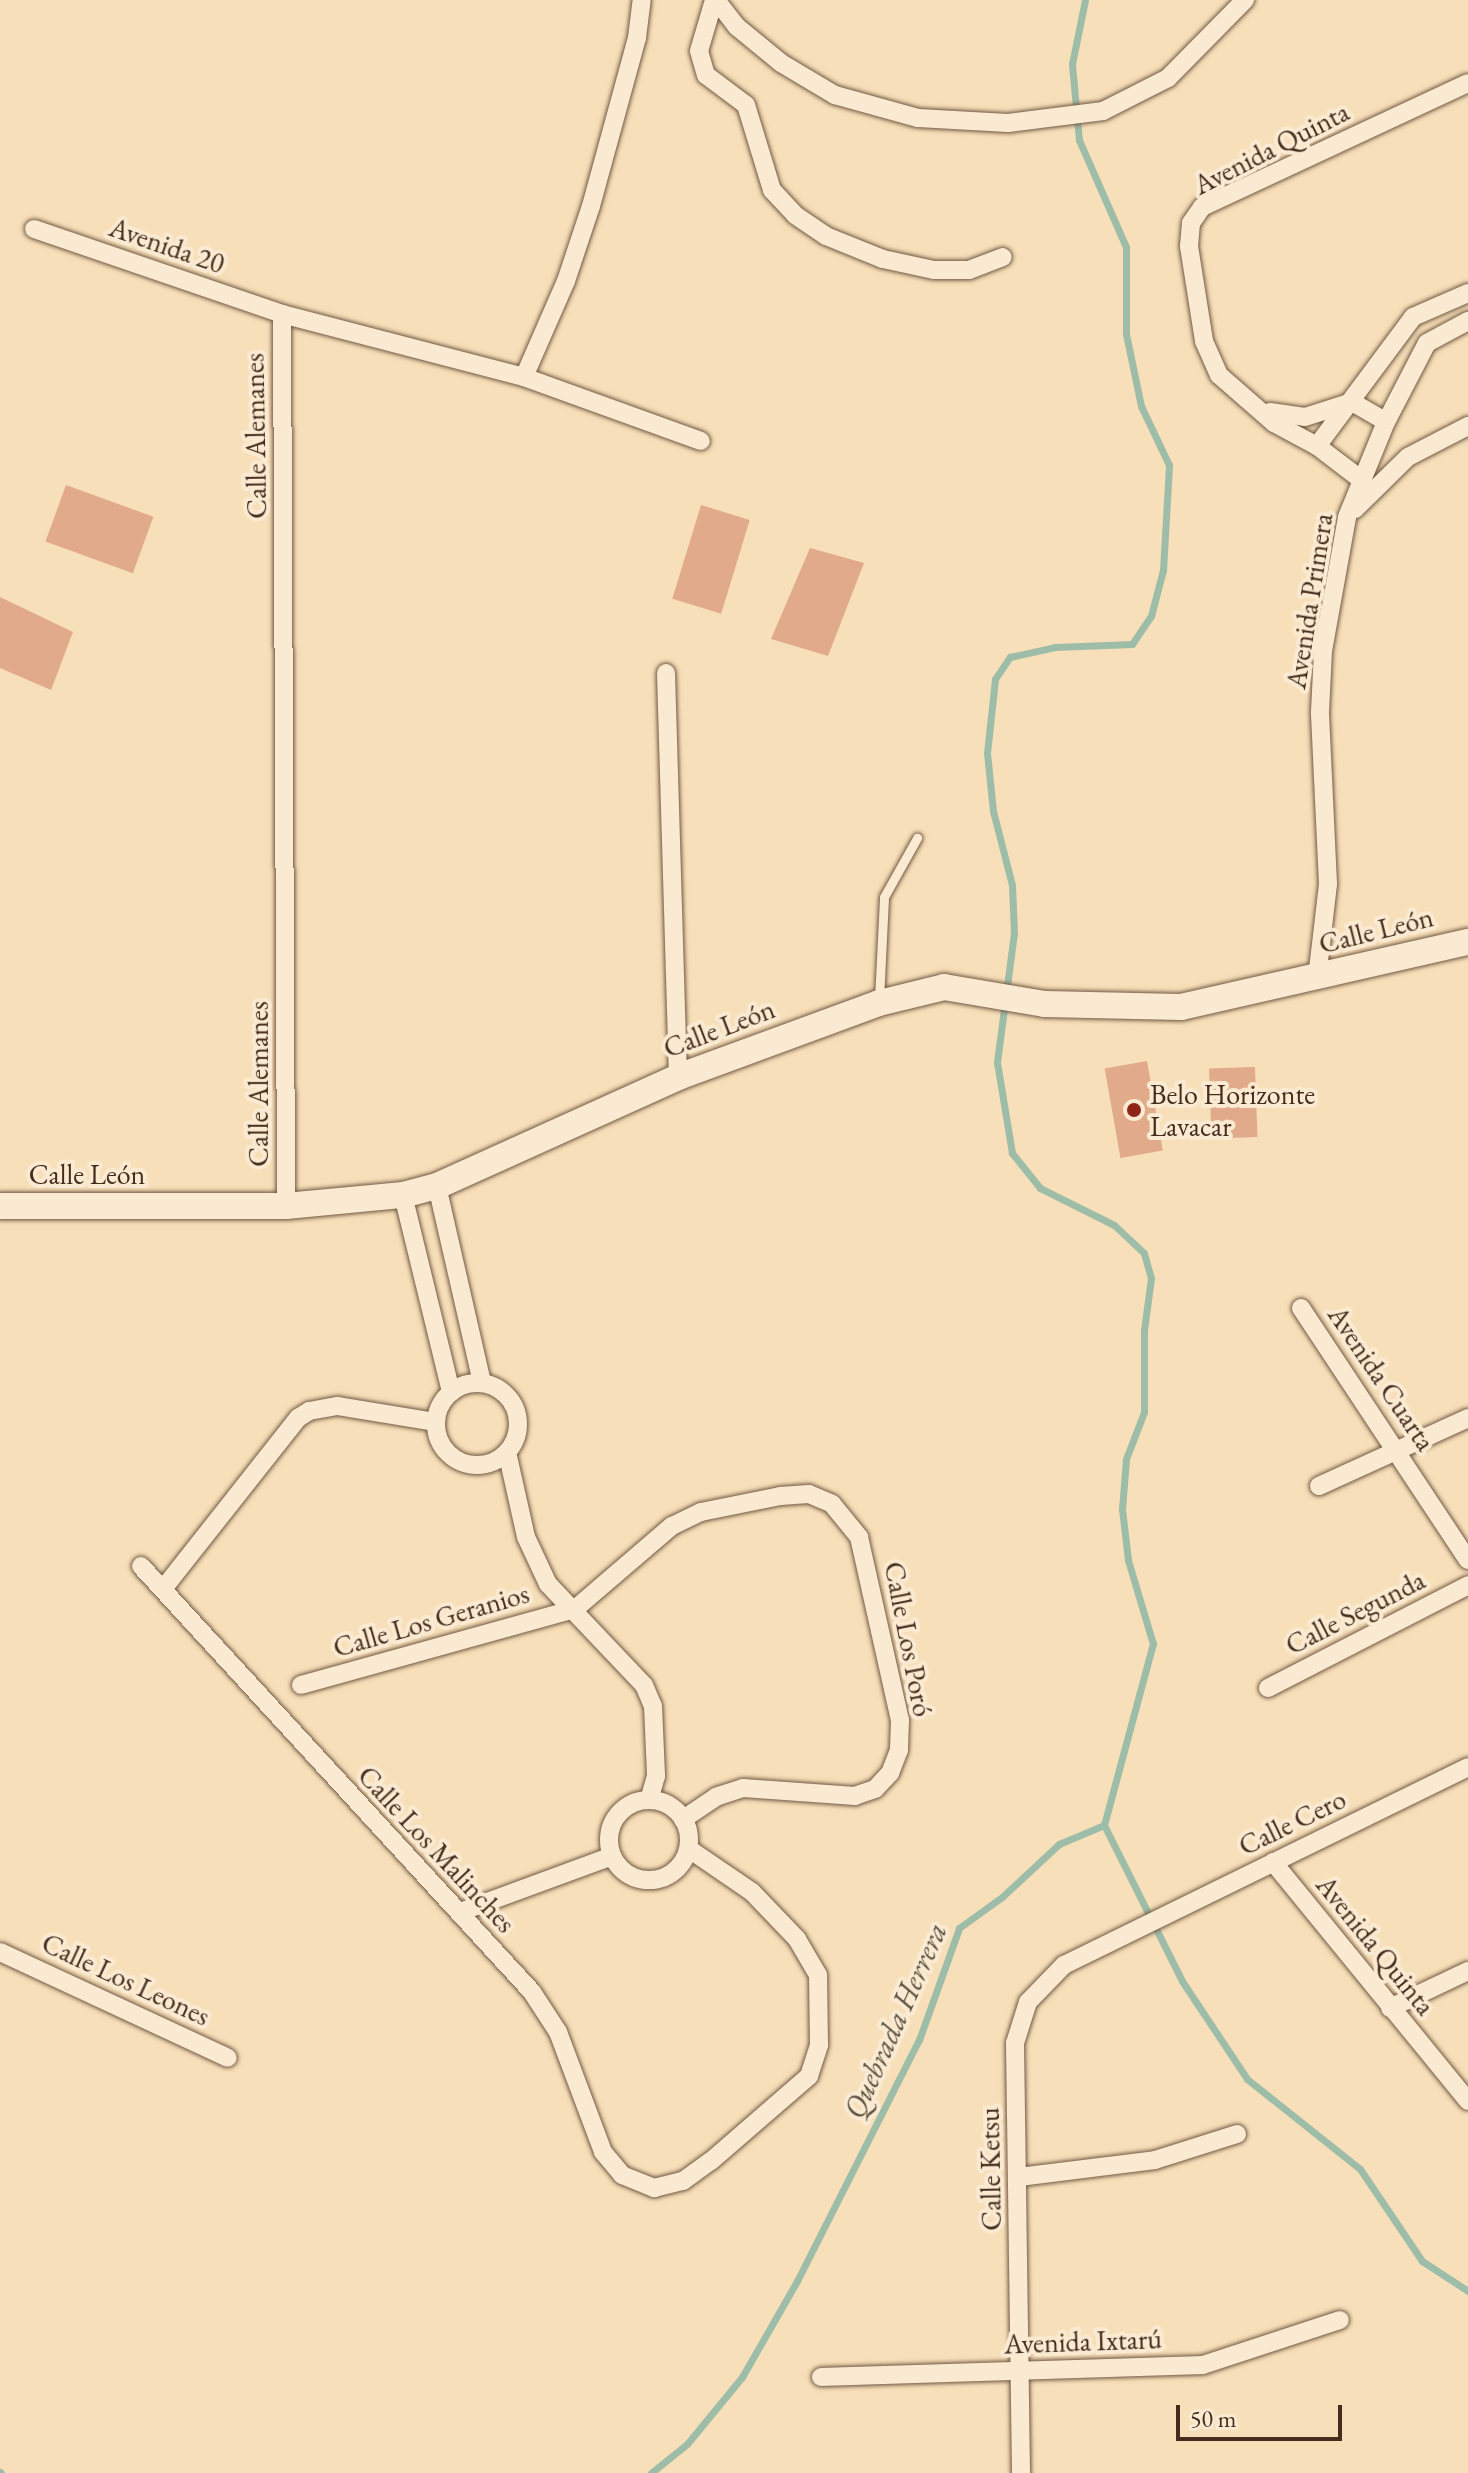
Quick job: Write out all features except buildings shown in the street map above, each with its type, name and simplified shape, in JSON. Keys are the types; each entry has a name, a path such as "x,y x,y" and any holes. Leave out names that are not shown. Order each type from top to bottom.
{"main road":[{"name":"Calle León","path":"0,1206 286,1206 403,1195 437,1186 678,1077 879,1003 944,987 989,991 1045,1004 1181,1007 1317,978 1415,950 1468,942"}],"street":[{"path":"642,0 637,38 591,206 566,281 524,377 701,441"},
{"path":"715,0 736,26 781,63 835,95 918,118 1008,123 1103,111 1168,78 1245,0"},
{"path":"715,0 699,51 706,75 746,105 757,129 766,178 795,215 826,236 883,259 934,270 969,270 1003,257"},
{"name":"Avenida Quinta","path":"1363,481 1317,446 1247,402 1219,375 1204,341 1189,246 1191,223 1202,207 1468,83"},
{"name":"Avenida 20","path":"34,229 282,314"},
{"path":"1317,446 1413,317 1468,293"},
{"name":"Calle Alemanes","path":"286,1206 282,314 524,377"},
{"name":"Avenida Primera","path":"1317,978 1328,884 1321,726 1323,651 1347,517 1386,422 1427,343 1468,321"},
{"name":"Avenida Quinta","path":"1247,402 1290,418 1324,414 1352,402"},
{"path":"1352,402 1386,422"},
{"path":"1347,517 1408,457 1468,426"},
{"path":"666,673 678,1077"},
{"path":"437,1186 482,1383"},
{"path":"403,1195 451,1392 435,1422 443,1448 466,1464 494,1462 507,1452 518,1431 514,1405 506,1394 482,1383 451,1392"},
{"name":"Avenida Cuarta","path":"1301,1308 1398,1450 1468,1560"},
{"path":"163,1589 298,1418 309,1411 338,1406 435,1422"},
{"path":"1319,1486 1468,1418"},
{"path":"507,1452 535,1561 548,1584 644,1685 653,1706 656,1776 649,1800"},
{"name":"Calle Los Poró","path":"575,1609 672,1526 701,1512 809,1494 847,1517 859,1537 900,1720 899,1750 890,1773 875,1789 855,1796 743,1788 716,1797 683,1819"},
{"name":"Calle Los Malinches","path":"141,1566 381,1833 460,1912 532,1992 558,2032 603,2152 622,2175 654,2188 683,2181 722,2152 809,2076 819,2045 818,1975 797,1939 752,1892 689,1849"},
{"name":"Calle Segunda","path":"1268,1688 1468,1585"},
{"name":"Calle Los Geranios","path":"301,1685 575,1609"},
{"name":"Calle Cero","path":"1141,1928 1468,1767"},
{"path":"649,1800 674,1809 683,1819 689,1849 676,1870 653,1880 629,1875 612,1856 610,1831 615,1818 624,1808 649,1800"},
{"path":"460,1912 612,1856"},
{"name":"Avenida Quinta","path":"1273,1862 1468,2101"},
{"name":"Calle Ketsu","path":"1021,2473 1015,2043 1028,2002 1064,1965 1141,1928"},
{"name":"Calle Los Leones","path":"0,1952 228,2058"},
{"path":"1390,2008 1468,1971"},
{"path":"1019,2177 1155,2160 1237,2134"},
{"name":"Avenida Ixtarú","path":"821,2377 1203,2365 1340,2320"}],"lane":[{"path":"879,1003 884,897 917,838"}],"waterway":[{"name":"Quebrada Herrera","path":"651,2473 687,2444 742,2377 797,2281 919,2040 959,1928 1002,1897 1059,1844 1104,1825 1153,1644 1128,1560 1122,1509 1126,1459 1144,1412 1144,1330 1151,1278 1144,1253 1114,1225 1040,1188 1012,1153 997,1062 1014,933 1012,885 993,811 987,753 995,679 1010,657 1055,647 1132,644 1151,616 1163,570 1169,465 1141,406 1126,334 1126,247 1079,140 1072,64 1085,0"},
{"path":"1104,1825 1182,1981 1247,2079 1360,2169 1422,2261 1468,2291"}],"place":[{"name":"Belo Horizonte Lavacar","path":"1134,1110"}]}
